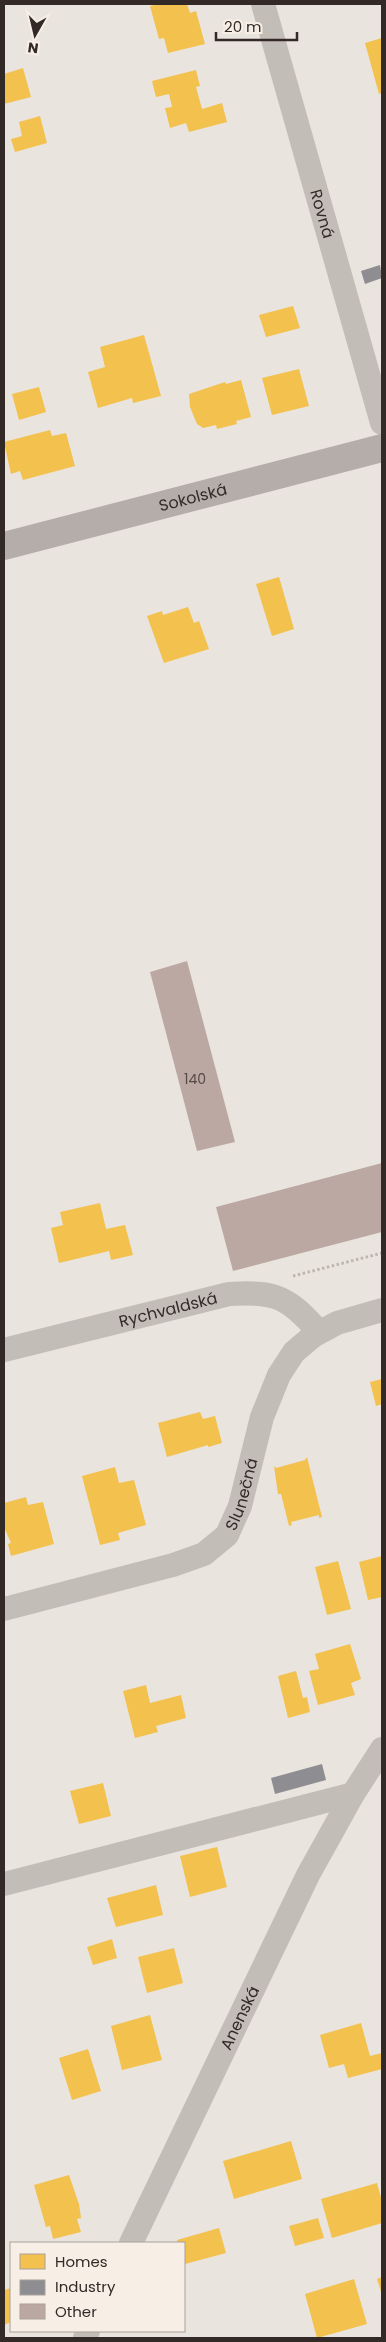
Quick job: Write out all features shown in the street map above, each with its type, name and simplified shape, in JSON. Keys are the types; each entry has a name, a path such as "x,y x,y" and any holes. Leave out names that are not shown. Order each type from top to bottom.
{"main road":[{"name":"Sokolská","path":"4,546 382,448"}],"street":[{"name":"Rovná","path":"263,4 382,423"},
{"name":"Rychvaldská","path":"4,1350 221,1296 259,1292 283,1299 301,1312 319,1332"},
{"name":"Slunečná","path":"4,1609 173,1565 204,1554 227,1535 240,1506 262,1417 279,1375 294,1352 319,1332 337,1322 382,1310"},
{"name":"Anenská","path":"131,2242 308,1875 353,1794 382,1749"},
{"path":"4,1884 353,1794"}],"path":[{"path":"259,1292 277,1280 382,1253"}],"building: Homes":[{"path":"159,4 187,4 190,13 196,11 205,44 168,53 164,38 159,39 150,6"},
{"path":"382,38 382,93 379,94 365,43"},
{"path":"23,68 31,97 4,104 4,74"},
{"path":"196,70 200,86 196,87 202,109 222,103 227,122 189,132 186,123 170,128 165,108 172,107 169,94 156,97 152,81"},
{"path":"40,116 47,143 15,152 11,139 22,136 19,122"},
{"path":"293,306 300,328 266,337 259,315"},
{"path":"144,335 161,396 133,403 132,398 98,408 88,372 105,367 100,347"},
{"path":"299,369 309,406 272,415 262,378"},
{"path":"241,380 251,417 236,421 237,424 217,429 216,425 203,428 197,424 190,407 189,394 225,382 226,384"},
{"path":"39,387 46,412 19,420 12,394"},
{"path":"50,430 52,436 66,433 75,466 23,480 20,471 11,474 4,442"},
{"path":"279,577 294,629 272,636 256,584"},
{"path":"188,607 194,623 199,621 209,649 164,663 147,616 162,611 163,615"},
{"path":"100,1203 106,1229 125,1225 133,1255 111,1260 109,1251 59,1263 51,1228 63,1225 60,1212"},
{"path":"382,1379 382,1404 376,1406 370,1382"},
{"path":"200,1412 203,1419 215,1416 222,1443 208,1447 208,1445 167,1457 158,1423"},
{"path":"307,1457 322,1517 319,1518 319,1515 291,1522 292,1525 289,1526 281,1494 278,1494 274,1466 276,1468 305,1460"},
{"path":"115,1467 119,1483 134,1480 146,1525 118,1533 120,1540 100,1545 82,1476"},
{"path":"26,1497 28,1505 43,1502 54,1544 11,1556 8,1544 11,1543 4,1527 4,1503"},
{"path":"382,1556 382,1597 368,1600 359,1562"},
{"path":"338,1561 351,1609 327,1615 315,1567"},
{"path":"350,1644 361,1679 351,1683 355,1695 318,1705 309,1671 319,1669 315,1654"},
{"path":"296,1671 303,1698 307,1697 310,1712 288,1718 278,1676"},
{"path":"146,1685 150,1703 181,1695 186,1718 156,1726 158,1732 135,1738 123,1691"},
{"path":"103,1783 111,1816 79,1824 70,1791"},
{"path":"217,1847 227,1887 190,1897 180,1856"},
{"path":"156,1885 163,1915 116,1927 107,1898"},
{"path":"112,1939 117,1958 93,1965 87,1947"},
{"path":"174,1948 183,1983 147,1993 138,1957"},
{"path":"150,2015 162,2060 122,2070 111,2026"},
{"path":"361,2023 370,2056 382,2053 382,2069 348,2078 344,2064 329,2068 320,2035"},
{"path":"88,2049 101,2091 72,2100 59,2058"},
{"path":"291,2141 302,2179 234,2199 223,2161"},
{"path":"69,2175 79,2204 81,2218 77,2219 81,2232 53,2239 50,2226 46,2227 34,2185"},
{"path":"377,2183 382,2201 382,2223 332,2238 321,2199"},
{"path":"318,2218 324,2238 295,2246 289,2226"},
{"path":"219,2228 226,2253 185,2264 185,2242 178,2242 177,2240"},
{"path":"382,2277 382,2295 377,2279"},
{"path":"354,2279 367,2324 317,2338 305,2294"},
{"path":"10,2288 10,2322 4,2325 4,2290"}],"building: Industry":[{"path":"380,265 382,278 365,284 361,271"},
{"path":"322,1764 326,1780 275,1794 271,1778"}],"building: Other":[{"path":"187,961 235,1142 197,1151 150,972"},
{"path":"382,1163 382,1232 233,1271 216,1207"}]}
